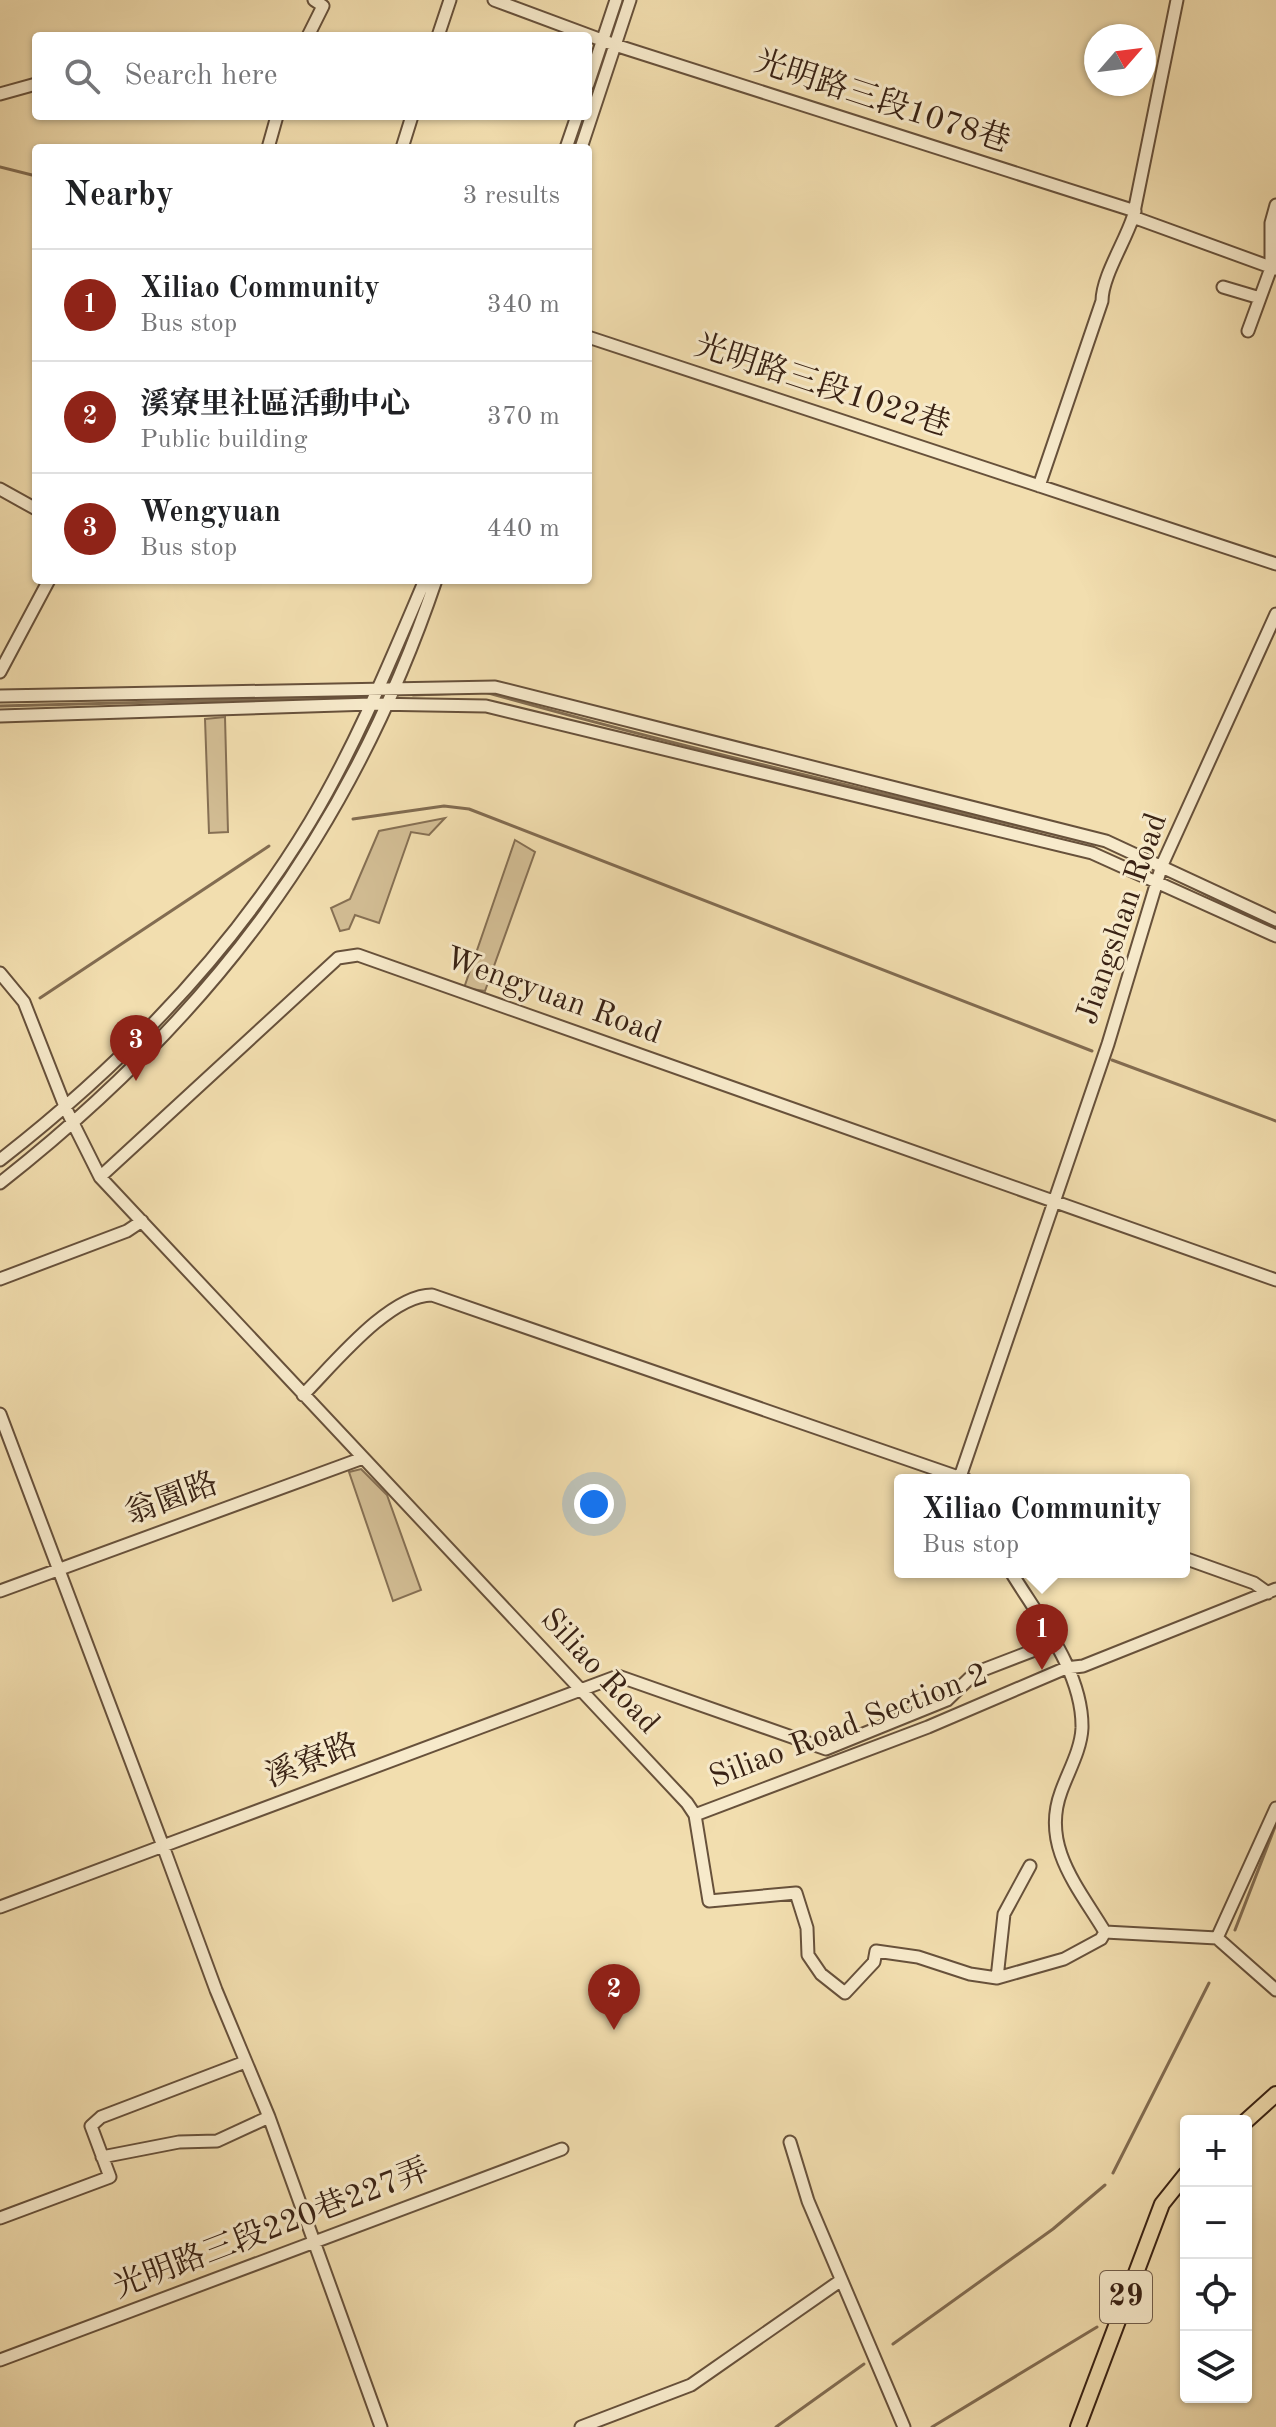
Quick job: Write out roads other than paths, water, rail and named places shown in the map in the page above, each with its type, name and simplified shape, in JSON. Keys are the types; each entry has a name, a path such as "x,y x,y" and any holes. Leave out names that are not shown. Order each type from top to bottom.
{"main road":[{"path":"1252,2116 1276,2094"},
{"name":"29","path":"1078,2427 1162,2204 1180,2182"}],"street":[{"path":"310,32 323,6 314,0"},
{"path":"439,32 450,0"},
{"name":"光明路三段1078巷","path":"494,0 580,32"},
{"path":"592,107 609,43 616,0"},
{"path":"592,76 630,0"},
{"path":"1039,486 1102,301 1105,279 1134,214 1177,0"},
{"name":"光明路三段1078巷","path":"592,37 1134,214 1273,268"},
{"path":"0,94 32,85"},
{"path":"269,144 276,120"},
{"path":"403,144 411,120"},
{"path":"567,144 576,120"},
{"path":"582,144 588,120"},
{"path":"1248,331 1273,268 1271,223 1276,205"},
{"path":"1223,287 1260,298"},
{"name":"光明路三段1022巷","path":"592,338 1276,564"},
{"path":"0,489 32,507"},
{"path":"0,672 47,584"},
{"path":"0,1160 66,1109 130,1050 196,980 258,899 310,822 371,704 423,584"},
{"path":"0,1183 75,1124 179,1023 261,921 323,829 395,688 434,584"},
{"name":"Jiangshan Road","path":"1054,1202 1108,1044 1162,865 1276,614"},
{"path":"0,696 495,687 525,698 1024,818 1106,841 1276,920"},
{"path":"0,716 371,704 486,706 1092,853 1276,936"},
{"name":"Wengyuan Road","path":"100,1177 232,1052 338,958 358,955 1276,1280"},
{"path":"0,973 24,1002 66,1109"},
{"name":"Siliao Road","path":"66,1109 100,1177 695,1815"},
{"path":"963,1474 1054,1202"},
{"path":"0,1279 127,1231 142,1221"},
{"path":"303,1395 388,1314 408,1299 432,1295 947,1474"},
{"path":"0,1414 3,1433 58,1569 245,2062 269,2117 381,2427"},
{"name":"翁園路","path":"0,1591 363,1458"},
{"path":"1190,1560 1272,1591"},
{"path":"1015,1578 1077,1689 1082,1727 1079,1748 1057,1801 1053,1835 1105,1932"},
{"name":"Siliao Road Section 2","path":"695,1815 928,1727 1066,1668 1083,1666 1272,1591"},
{"name":"溪寮路","path":"0,1907 618,1676 629,1677 826,1749 947,1700 975,1673 1053,1643"},
{"path":"1217,1938 1276,1808"},
{"path":"695,1815 709,1901 796,1893 807,1928 808,1955 821,1974 845,1993 874,1962 876,1951 918,1957 970,1974 997,1978 1064,1959 1101,1939 1105,1932"},
{"path":"997,1978 1004,1914 1030,1866"},
{"path":"1105,1932 1217,1938 1276,1990"},
{"path":"0,2218 110,2177 91,2126 101,2117 245,2062"},
{"path":"102,2157 179,2142 217,2141 269,2117"},
{"path":"790,2142 808,2201 904,2427"},
{"name":"光明路三段220巷227弄","path":"0,2360 562,2149"},
{"path":"581,2427 691,2385 840,2281"}],"waterway":[{"path":"0,167 32,175"},
{"path":"485,692 708,751 1083,841"},
{"path":"413,695 465,693"},
{"path":"0,706 359,697"},
{"path":"353,819 444,806 469,809 1092,1051"},
{"path":"1102,845 1117,852"},
{"path":"40,998 269,846"},
{"path":"1174,878 1263,924"},
{"path":"1112,1060 1276,1121"},
{"path":"1235,1930 1276,1824"},
{"path":"1113,2173 1209,1983"},
{"path":"893,2344 1053,2229 1105,2185"},
{"path":"932,2427 1097,2327"},
{"path":"776,2427 864,2364"}],"place":[{"name":"Wengyuan","path":"136,1081"},
{"name":"Xiliao Community","path":"1042,1670"},
{"name":"溪寮里社區活動中心","path":"614,2030"}]}
